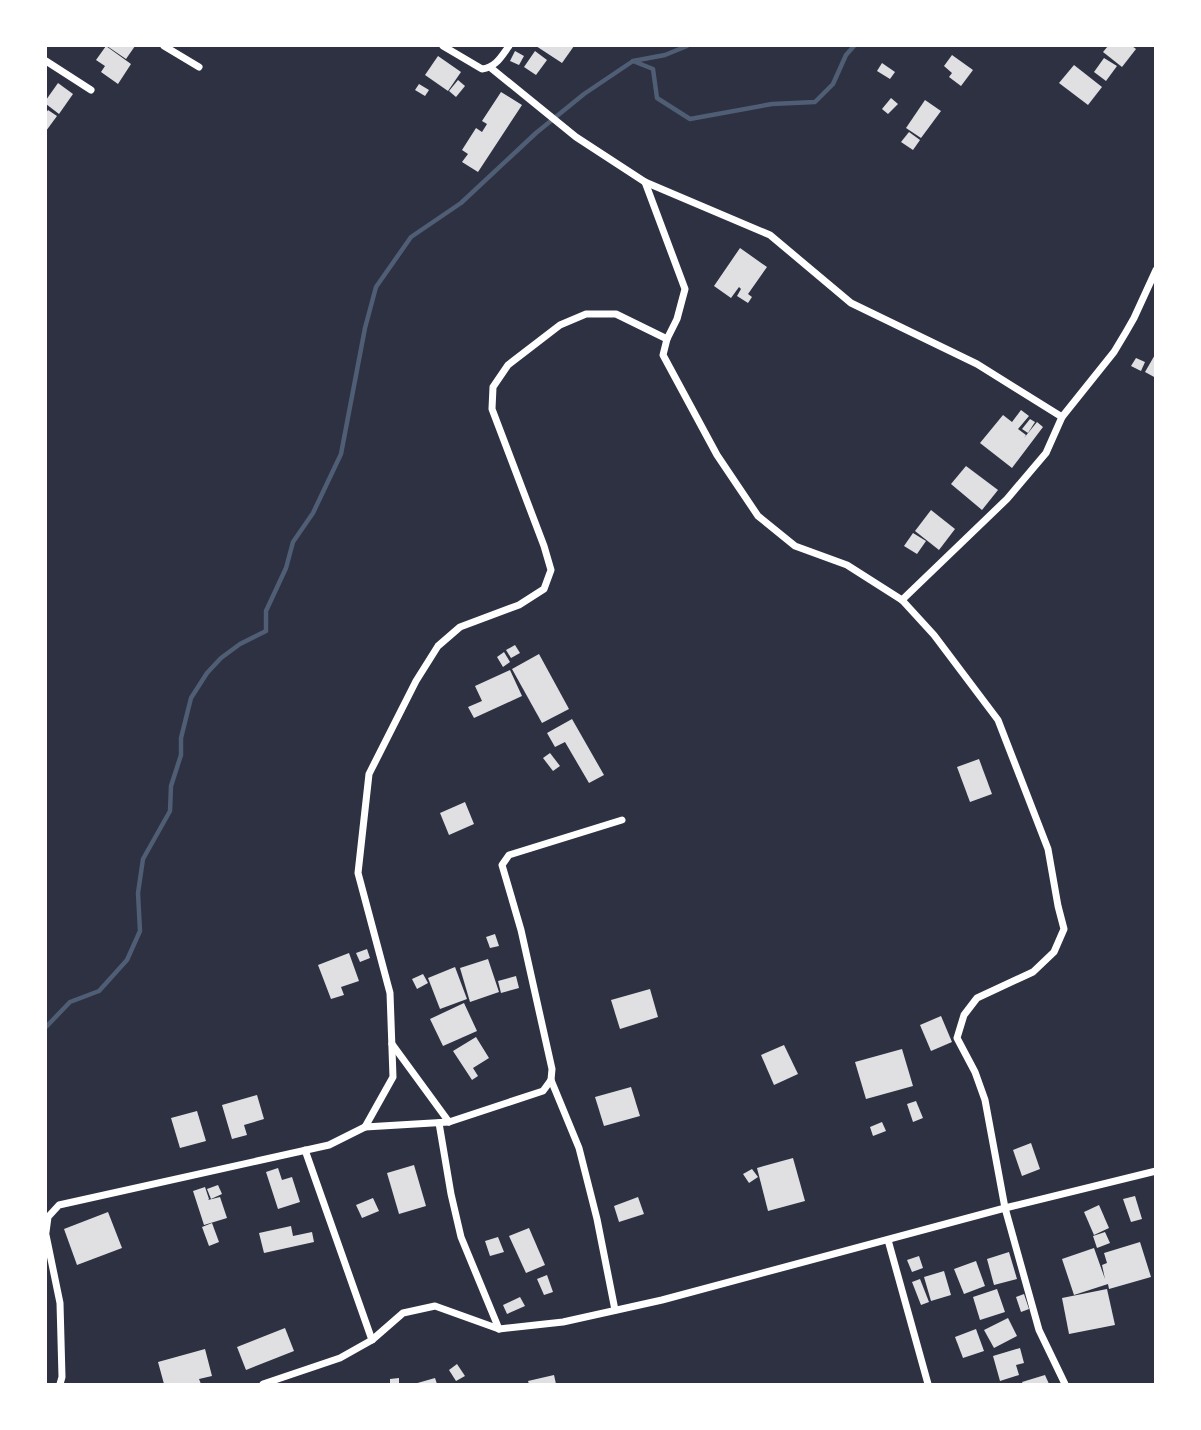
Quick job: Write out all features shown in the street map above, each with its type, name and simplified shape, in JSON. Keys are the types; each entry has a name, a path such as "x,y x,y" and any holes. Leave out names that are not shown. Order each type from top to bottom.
{"street":[{"path":"164,46 199,67"},
{"path":"443,46 482,69 491,68 509,46"},
{"path":"46,61 91,90"},
{"path":"491,68 576,137 645,182 770,235 851,303 977,364 1062,417"},
{"path":"645,182 685,289 663,355 717,456 758,516 795,546 847,565 902,600 934,635 998,720 1048,849 1065,929 1054,952 1033,972 977,998 964,1015 957,1038 975,1072 985,1100 1005,1208 1039,1330 1065,1384"},
{"path":"902,600 1007,499 1046,453 1062,417 1114,352 1134,318 1156,270"},
{"path":"365,1127 393,1077 390,993 358,873 369,774 416,681 438,646 460,627 519,605 544,589 551,570 492,409 493,387 508,365 560,325 586,314 616,314 667,339"},
{"path":"615,1310 597,1219 579,1148 551,1080 552,1069 521,930 502,865 509,855 622,820"},
{"path":"391,1043 449,1122"},
{"path":"60,1384 60,1303 46,1234 48,1217 59,1205 329,1145 365,1127 449,1122 543,1091 551,1080"},
{"path":"439,1123 461,1237 499,1329"},
{"path":"305,1150 372,1340"},
{"path":"263,1384 340,1358 372,1340 403,1313 435,1306 499,1329 564,1322 662,1300 1005,1208 1154,1172 1156,1181"},
{"path":"888,1240 928,1384"}],"building":[{"path":"106,46 131,64 118,84 101,72 105,66 96,60"},
{"path":"107,46 135,46 126,59"},
{"path":"536,46 574,46 562,63"},
{"path":"1108,46 1132,46 1136,49 1122,67 1103,52"},
{"path":"515,51 524,56 519,65 510,61"},
{"path":"535,51 547,60 536,75 524,67"},
{"path":"952,55 973,70 961,86 949,77 952,73 944,66"},
{"path":"438,56 461,72 448,91 425,75"},
{"path":"1104,58 1117,66 1106,81 1094,72"},
{"path":"882,63 895,72 890,79 877,71"},
{"path":"1074,65 1102,87 1088,105 1059,83"},
{"path":"458,80 465,86 456,97 449,91"},
{"path":"58,83 73,94 59,114 46,104"},
{"path":"419,84 429,90 425,96 415,90"},
{"path":"501,92 522,105 478,172 462,162 468,154 462,150 476,128 482,132 487,124 482,121"},
{"path":"891,98 898,104 888,114 882,109"},
{"path":"925,100 941,111 921,138 906,128"},
{"path":"48,110 57,116 46,131 46,113"},
{"path":"909,132 920,140 913,150 901,142"},
{"path":"740,248 767,267 748,294 752,297 748,303 737,296 741,289 739,287 731,298 714,286"},
{"path":"1156,353 1156,378 1145,372"},
{"path":"1136,358 1145,362 1141,371 1131,366"},
{"path":"1021,410 1029,416 1018,429 1026,435 1024,438 1037,422 1043,427 1012,468 980,443 1003,415 1012,422"},
{"path":"1030,419 1035,422 1028,433 1022,429"},
{"path":"966,466 998,490 982,510 951,484"},
{"path":"931,510 955,529 939,550 915,531"},
{"path":"913,533 926,541 917,554 904,546"},
{"path":"515,645 520,653 511,658 506,650"},
{"path":"504,652 510,662 503,667 497,657"},
{"path":"539,654 569,709 542,723 512,669"},
{"path":"510,670 522,696 474,718 468,707 482,701 475,686"},
{"path":"572,719 604,775 589,783 565,742 555,747 547,733"},
{"path":"550,753 560,766 553,771 543,758"},
{"path":"979,759 992,794 970,802 957,767"},
{"path":"465,802 474,824 449,835 440,813"},
{"path":"495,934 499,946 490,948 486,937"},
{"path":"367,949 370,958 360,962 356,953"},
{"path":"349,953 359,981 341,987 344,995 331,999 318,965"},
{"path":"488,959 499,992 470,1002 460,968"},
{"path":"455,967 467,999 440,1009 428,978"},
{"path":"423,974 428,983 417,989 412,979"},
{"path":"516,976 519,988 501,993 498,981"},
{"path":"650,989 658,1017 620,1029 611,1000"},
{"path":"464,1003 477,1031 443,1046 430,1019"},
{"path":"941,1016 952,1042 931,1051 920,1025"},
{"path":"476,1037 489,1058 473,1068 478,1076 472,1080 453,1051"},
{"path":"784,1045 798,1074 774,1085 761,1055"},
{"path":"902,1049 913,1086 866,1099 855,1062"},
{"path":"631,1087 640,1116 604,1126 595,1097"},
{"path":"257,1095 264,1119 244,1125 247,1135 232,1139 222,1105"},
{"path":"916,1101 923,1118 913,1122 907,1104"},
{"path":"197,1111 206,1141 180,1148 171,1118"},
{"path":"882,1122 886,1131 873,1136 870,1127"},
{"path":"1031,1143 1040,1169 1022,1176 1013,1150"},
{"path":"793,1158 805,1201 768,1211 757,1168"},
{"path":"414,1165 426,1206 399,1214 387,1173"},
{"path":"278,1168 282,1180 292,1177 300,1202 278,1209 266,1172"},
{"path":"752,1169 758,1177 749,1183 743,1174"},
{"path":"218,1185 222,1194 211,1199 207,1189"},
{"path":"205,1187 208,1200 220,1197 227,1218 204,1225 193,1191"},
{"path":"1135,1196 1142,1219 1131,1222 1123,1199"},
{"path":"638,1197 644,1214 619,1222 614,1206"},
{"path":"373,1198 379,1211 362,1218 356,1205"},
{"path":"1099,1205 1109,1228 1094,1235 1084,1212"},
{"path":"108,1212 122,1248 77,1265 64,1229"},
{"path":"212,1223 219,1242 209,1246 202,1227"},
{"path":"291,1226 293,1236 312,1232 314,1242 264,1253 259,1233"},
{"path":"529,1228 545,1265 526,1273 509,1236"},
{"path":"1105,1232 1110,1243 1097,1248 1093,1236"},
{"path":"498,1237 504,1252 490,1256 485,1241"},
{"path":"1140,1242 1151,1277 1109,1289 1108,1284 1074,1295 1062,1259 1094,1248 1105,1279 1102,1265 1107,1263 1104,1253"},
{"path":"1009,1252 1017,1279 994,1285 987,1259"},
{"path":"919,1256 923,1268 912,1272 907,1260"},
{"path":"976,1261 985,1286 964,1294 954,1269"},
{"path":"944,1271 951,1295 931,1301 924,1277"},
{"path":"547,1275 553,1292 544,1295 537,1279"},
{"path":"920,1279 929,1302 921,1305 912,1282"},
{"path":"997,1289 1005,1312 980,1320 973,1297"},
{"path":"1107,1289 1115,1325 1069,1334 1062,1298"},
{"path":"1024,1294 1029,1309 1021,1312 1016,1297"},
{"path":"520,1297 525,1306 507,1314 503,1305"},
{"path":"1008,1318 1017,1336 994,1348 984,1330"},
{"path":"285,1328 294,1351 246,1370 237,1347"},
{"path":"976,1329 984,1351 963,1358 955,1337"},
{"path":"1020,1348 1024,1363 1016,1365 1019,1375 1000,1381 993,1356"},
{"path":"205,1349 212,1376 199,1379 201,1384 164,1384 158,1362"},
{"path":"457,1364 465,1376 456,1381 449,1370"},
{"path":"554,1375 556,1384 529,1384 528,1381"},
{"path":"1045,1375 1049,1384 1022,1382"},
{"path":"399,1378 399,1384 390,1384 390,1379"},
{"path":"435,1378 437,1384 414,1384"}],"waterway":[{"path":"633,61 665,55 687,46"},
{"path":"46,1027 70,1002 99,991 127,960 140,931 138,893 143,859 170,811 171,786 181,755 181,738 191,698 207,673 221,658 240,644 266,631 266,611 286,568 293,542 313,513 341,454 365,328 376,287 411,237 461,203 536,133 584,94 633,61 653,69 657,98 690,119 772,104 815,102 833,84 846,55 854,46"}]}
